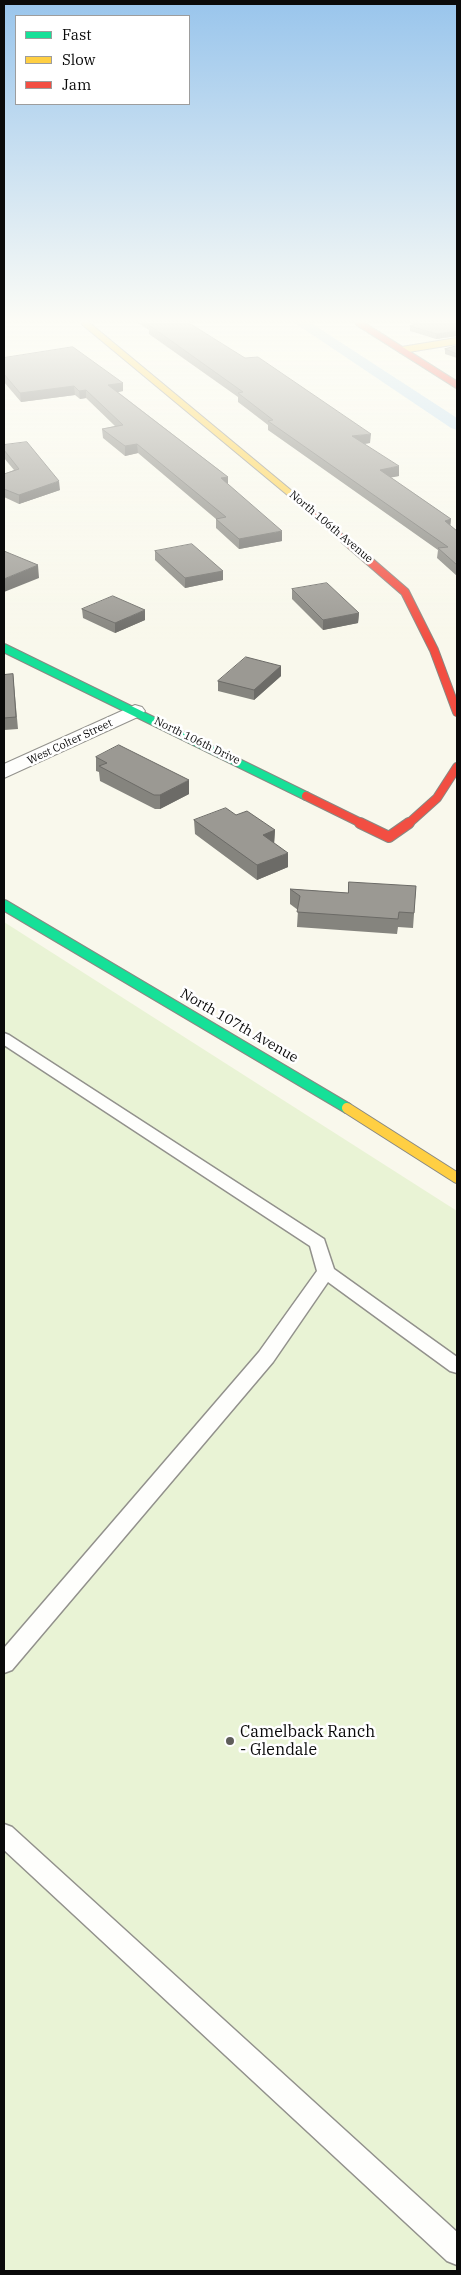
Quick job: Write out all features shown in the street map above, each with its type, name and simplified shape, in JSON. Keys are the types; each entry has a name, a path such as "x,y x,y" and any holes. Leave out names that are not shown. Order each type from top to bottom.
{"street":[{"name":"North 106th Avenue","path":"212,429 396,582 414,607 448,684 457,712"},
{"name":"North 106th Drive","path":"4,648 389,836 416,819 437,800 454,778 457,768"},
{"name":"West Colter Street","path":"4,772 135,711"},
{"name":"North 107th Avenue","path":"4,905 334,1099 457,1178"}],"lane":[{"path":"4,1038 318,1243 326,1272 457,1366"},
{"path":"4,1663 266,1357 326,1272"},
{"path":"4,1835 457,2251"}],"green space":[{"name":"Camelback Ranch - Glendale","path":"4,922 457,1211 457,2271 4,2271"}],"building":[{"path":"102,429 166,429 228,477 221,478 282,531 239,539 216,519 226,517 137,444 125,446"},
{"path":"280,429 364,429 371,434 352,436 399,466 380,470 451,519 445,521 457,531 457,565 438,548 448,547"},
{"path":"27,442 59,481 19,495 4,489 4,474 19,469 4,450 4,445"},
{"path":"192,544 223,571 185,578 155,551"},
{"path":"4,551 38,565 4,579"},
{"path":"327,583 359,613 323,620 292,589"},
{"path":"113,596 145,610 115,623 82,609"},
{"path":"246,657 281,666 254,690 218,681"},
{"path":"13,674 16,717 4,718 4,675"},
{"path":"119,745 189,780 160,795 154,795 99,766 107,763 96,757"},
{"path":"226,808 236,815 247,811 275,830 263,835 288,853 257,865 194,820"},
{"path":"349,882 416,886 414,913 399,912 398,919 297,912 300,896 290,889 348,893"}],"traffic: fast":[{"path":"4,648 306,796"},
{"path":"4,905 347,1108"}],"traffic: slow":[{"path":"213,429 309,509"},
{"path":"347,1108 457,1178"}],"traffic: jam":[{"path":"309,509 405,592 434,650 457,712"},
{"path":"306,796 389,837 419,815 437,798 457,767"}],"place":[{"name":"Camelback Ranch - Glendale","path":"230,1741"}]}
